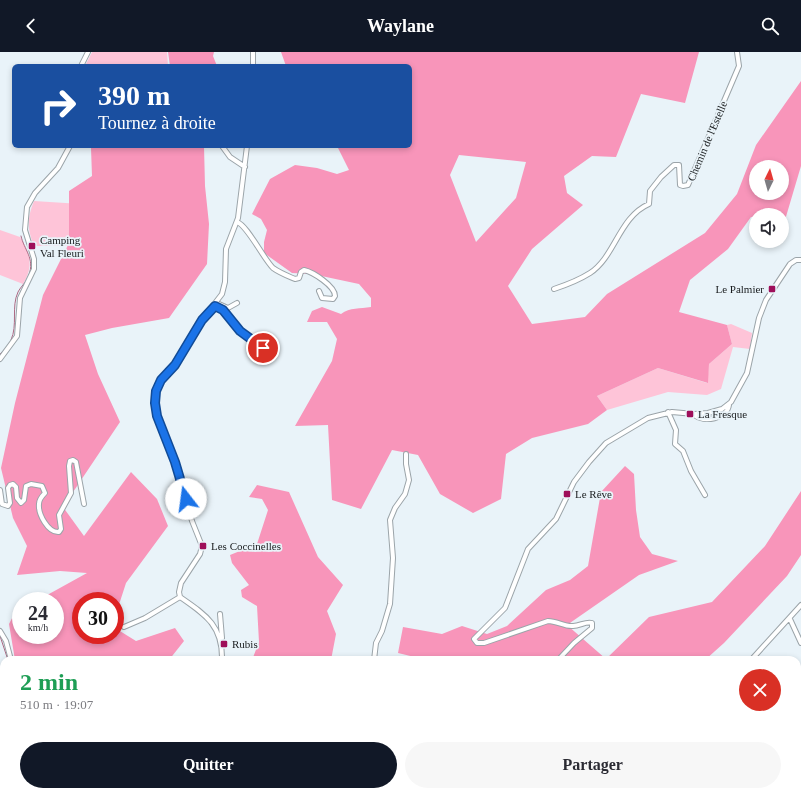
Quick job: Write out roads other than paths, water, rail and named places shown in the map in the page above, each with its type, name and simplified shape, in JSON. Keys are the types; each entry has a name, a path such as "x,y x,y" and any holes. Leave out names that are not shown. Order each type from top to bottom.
{"street":[{"path":"82,64 88,52"},
{"path":"253,52 254,64"},
{"name":"Chemin de l'Estelle","path":"554,289 590,273 600,263 632,215 637,210 649,204 650,191 674,165 680,165 680,185 688,185 739,66 737,52"},
{"path":"0,359 17,336 20,298 34,269 34,259 25,230 27,207 34,193 58,168 69,148"},
{"path":"223,148 230,157 245,167"},
{"path":"221,641 199,609 180,597 179,592 181,583 200,554 202,546 192,521 175,462 157,416 155,397 156,388 161,380 175,365 202,320 216,304 224,288 226,249 237,222 247,148"},
{"path":"237,222 246,228 261,253 274,268 296,279 299,278 301,272 304,270 310,271 332,289 335,296 333,299 325,300 319,292"},
{"path":"562,656 574,643 592,628 592,623 588,622 572,626 548,621 484,643 477,643 474,639 505,608 528,549 543,535 558,516 574,482 606,443 641,421 668,412 694,414 716,411 729,404 745,377 760,314 769,293 790,264 796,260 801,260"},
{"path":"216,304 228,308 237,304"},
{"path":"216,304 223,310 240,331 273,354"},
{"path":"668,412 676,430 675,444 683,451 691,471 705,495"},
{"path":"374,656 376,643 382,632 390,604 393,558 390,520 394,508 405,494 409,480 406,454"},
{"path":"0,490 2,504 8,506 10,503 8,488 10,485 13,484 16,486 17,498 21,503 24,500 26,486 32,484 42,486 44,492 39,506 42,517 52,531 59,532 59,515 70,497 69,466 70,460 73,460 76,462 84,504"},
{"path":"124,627 145,618 180,597"},
{"path":"755,656 790,619 801,605"},
{"path":"220,614 222,656"},
{"path":"790,619 801,643"},
{"path":"0,631 6,640 10,656"}],"waterway":[{"path":"21,236 30,259 31,269 29,275"},
{"path":"11,340 14,328 16,298 26,281"},
{"path":"0,354 5,349"},
{"path":"0,636 7,656"}],"place":[{"name":"Camping Val Fleuri","path":"32,246"},
{"name":"Le Palmier","path":"772,289"},
{"name":"La Fresque","path":"690,414"},
{"name":"Le Rêve","path":"567,494"},
{"name":"Les Coccinelles","path":"203,546"},
{"name":"Rubis","path":"224,644"}]}
